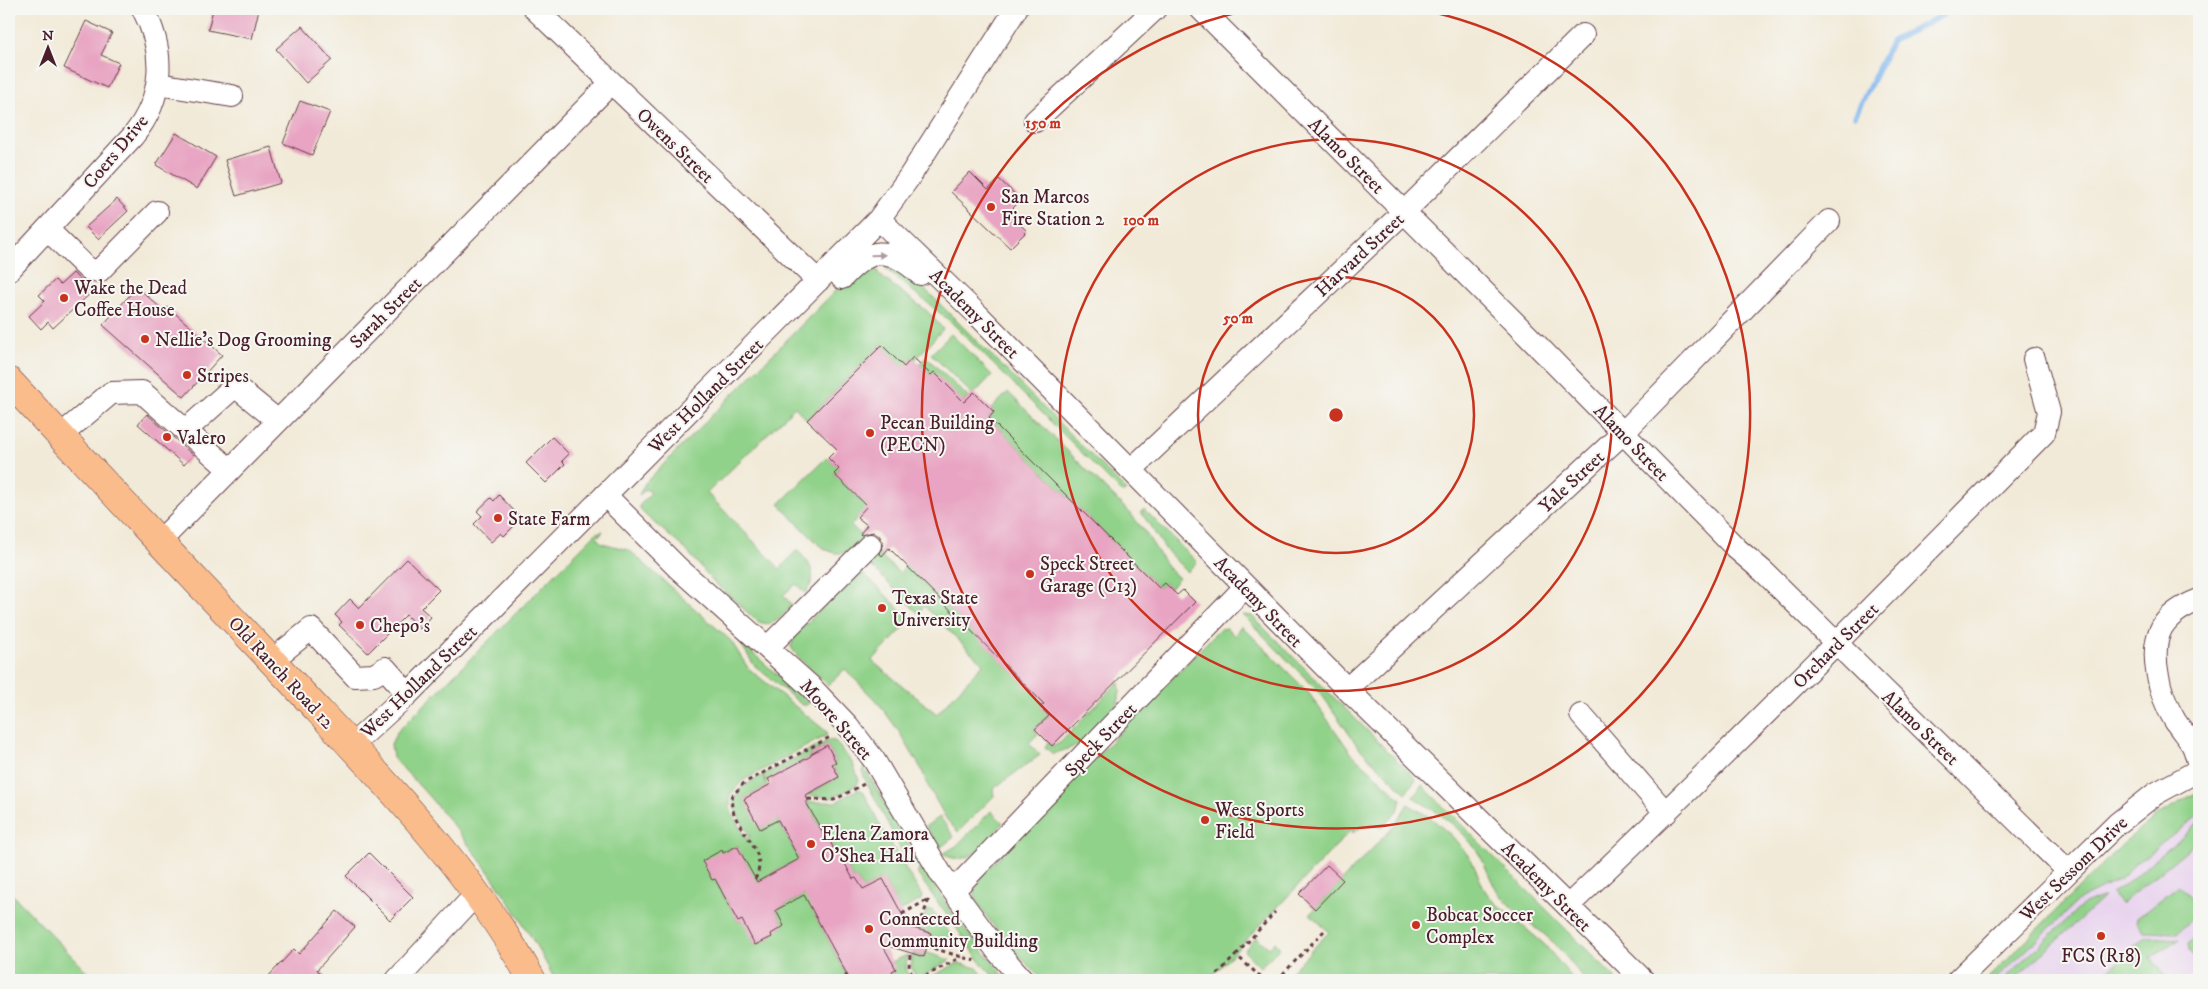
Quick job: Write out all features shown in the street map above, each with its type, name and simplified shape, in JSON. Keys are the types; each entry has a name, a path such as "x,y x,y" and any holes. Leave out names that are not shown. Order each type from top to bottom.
{"main road":[{"name":"Old Ranch Road 12","path":"9,382 272,661 429,832 477,893 510,941 532,980"}],"street":[{"name":"Coers Drive","path":"9,270 140,126 152,104 158,84 158,53 152,28 143,9"},
{"name":"Owens Street","path":"536,9 813,287"},
{"name":"West Holland Street","path":"351,746 408,694 879,219 910,176 1016,9"},
{"path":"1035,121 1154,9"},
{"name":"Alamo Street","path":"1201,9 1737,549 1764,572 2068,871"},
{"name":"Harvard Street","path":"1132,470 1404,212 1583,35"},
{"name":"Sarah Street","path":"159,542 611,83"},
{"path":"158,84 232,96"},
{"path":"47,229 88,269 99,271 157,212"},
{"name":"Academy Street","path":"879,219 1132,470 1347,689 1642,980"},
{"name":"Yale Street","path":"1347,689 1623,433 1829,221"},
{"path":"813,287 825,289 836,283 857,261 874,254 898,257 920,274 938,276"},
{"name":"Orchard Street","path":"1568,906 1666,813 2044,433 2049,412 2034,359"},
{"path":"186,430 235,386 278,421"},
{"path":"60,436 111,393 142,392 230,470"},
{"name":"Moore Street","path":"606,496 678,568 768,647 830,705 874,760 931,858 993,946 1023,980"},
{"path":"768,647 870,545"},
{"name":"Speck Street","path":"954,890 1245,586"},
{"path":"2197,748 2173,718 2158,678 2156,660 2158,636 2163,624 2184,606 2199,600"},
{"path":"272,661 311,629 355,676 374,675 385,668 408,694"},
{"path":"1581,715 1666,813"},
{"name":"West Sessom Drive","path":"1958,980 2068,871 2135,808 2177,781 2199,770"},
{"path":"397,980 477,893"}],"path":[{"path":"755,879 758,872 759,858 732,808 733,795 744,783 834,734"},
{"path":"808,799 834,800 864,784"},
{"path":"902,914 929,899 918,930"},
{"path":"1212,980 1275,912"},
{"path":"1277,980 1324,931"},
{"path":"926,946 975,961"},
{"path":"1236,954 1264,980"},
{"path":"910,956 909,967 914,980"},
{"path":"918,980 961,957"},
{"path":"838,980 847,975"}],"shaded area":[{"path":"2199,791 2199,980 1985,980 2129,838 2161,813"}],"green space":[{"path":"874,262 879,275 927,311 943,329 915,360 913,357 908,362 907,370 881,345 807,420 795,407 707,493 780,569 797,550 812,570 812,581 805,593 796,584 783,595 792,605 777,620 768,624 763,623 757,621 715,583 686,550 643,513 639,506 651,493 646,489 639,495 645,483 857,269"},
{"path":"885,262 916,281 933,297 1126,490 1122,493 951,322 887,270"},
{"path":"951,334 992,375 973,395 931,354"},
{"path":"926,357 968,397 851,525 863,537 856,546 843,553 827,550 810,536 779,504 827,457 839,469 834,474 864,503 893,474 934,372 931,375 920,364"},
{"path":"1008,392 1130,513 1145,532 1168,568 1179,578 1170,588 1165,583 1159,588 989,418 994,412 991,409"},
{"path":"1144,509 1197,562 1187,572 1166,550 1141,512"},
{"path":"603,531 597,538 602,543 629,550 731,641 748,668 827,732 827,735 742,781 730,795 730,809 746,839 750,836 735,810 733,800 741,788 762,775 768,786 744,799 778,820 799,859 756,882 737,846 723,853 722,850 715,879 738,922 744,919 755,945 772,937 771,934 784,926 776,910 820,887 815,915 849,979 852,977 854,980 555,980 521,920 482,863 417,783 393,758 391,744 397,732 596,533"},
{"path":"878,553 899,573 907,565 1044,704 1041,707 1049,716 1034,729 1038,734 1029,743 1040,755 993,789 994,796 958,832 947,820 927,784 922,770 898,730 879,704 845,669 828,685 798,657 791,647 794,636 860,570 911,620 872,661 937,714 983,664 924,606 918,613 868,563"},
{"path":"1243,615 1252,616 1416,779 1406,793 1359,748 1322,695"},
{"name":"West Sports Field","path":"1240,627 1243,627 1308,692 1351,753 1401,799 1398,811 1381,827 1366,826 1359,828 1353,833 1352,829 1208,980 1042,980 993,925 977,901 975,891 982,875 1220,629 1227,628 1234,636"},
{"path":"739,641 809,703 802,705 754,665"},
{"path":"1119,681 1118,704 1088,742 1053,754 1045,747 1048,742 1053,747 1061,742"},
{"path":"829,740 835,741 853,764 859,780 857,785 832,798 807,795 839,777 832,764 836,762 827,745 766,781 763,775"},
{"path":"864,767 918,862 914,865 907,861 864,777 862,771"},
{"path":"1422,785 1617,980 1585,980 1556,945 1512,908 1498,892 1471,842 1440,814 1413,797"},
{"path":"858,789 863,791 881,827 922,896 921,900 900,911 883,879 863,889 856,878 853,879 839,852 836,854 830,841 828,842 806,802 836,802"},
{"path":"2199,791 2199,815 2134,865 2121,879 2080,899 1995,980 1990,980 1989,977 2129,838 2161,813"},
{"path":"1408,804 1431,818 1452,836 1471,859 1484,889 1491,899 1544,944 1574,980 1283,980 1329,932 1310,914 1394,826"},
{"path":"991,811 1003,823 984,845 970,856 962,858 953,858 943,854 956,846"},
{"path":"940,817 954,837 940,848 926,826"},
{"path":"2199,823 2199,840 2121,904 2111,893 2124,886"},
{"path":"922,868 955,917 1007,980 997,980 983,965 918,875 918,870"},
{"path":"2179,885 2199,906 2199,913 2177,933 2144,932 2136,921 2137,918"},
{"path":"9,891 95,980 9,980"},
{"path":"2104,897 2016,978 2018,980 2003,980 2084,904"},
{"path":"927,910 932,910 955,940 954,948 929,940 919,930"},
{"path":"2199,933 2198,961 2189,951 2188,944"},
{"path":"1256,937 1269,948 1275,942 1280,948 1260,967 1244,951"},
{"path":"2145,937 2179,939 2150,957 2169,980 2097,980"},
{"path":"925,952 950,960 916,980 911,965 913,954 923,957"},
{"path":"907,955 906,970 911,980 897,980 892,971 892,962"},
{"path":"958,963 977,968 987,980 924,980"}],"building":[{"path":"213,9 259,9 252,39 208,30"},
{"path":"86,21 112,33 101,55 119,63 107,88 64,68"},
{"path":"302,26 332,60 306,83 276,49"},
{"path":"300,101 330,112 312,155 283,143"},
{"path":"176,133 216,157 197,189 156,165"},
{"path":"271,147 281,183 236,196 225,160"},
{"name":"San Marcos Fire Station 2","path":"970,172 988,190 999,179 1021,200 1008,213 1027,231 1010,248 951,192"},
{"path":"117,199 128,211 98,239 86,227"},
{"name":"Wake the Dead Coffee House","path":"73,273 92,292 53,328 48,322 41,329 29,316 45,301 39,295 55,280 60,285"},
{"path":"137,287 164,311 168,307 222,355 184,397 103,325"},
{"name":"Speck Street Garage (C13)","path":"882,345 904,367 913,357 931,375 934,372 964,402 974,392 994,412 989,418 1159,588 1165,583 1177,595 1183,590 1195,602 1052,746 1035,729 1049,716 1040,707 1044,704 889,548 882,556 880,554 883,542 879,535 873,532 860,534 867,525 857,517 867,506 834,474 839,469 828,458 837,449 807,420"},
{"name":"Valero","path":"147,414 193,455 184,465 138,424"},
{"path":"552,437 569,454 562,461 565,464 546,483 526,463"},
{"name":"State Farm","path":"499,495 518,515 513,521 516,524 504,536 501,533 491,542 474,524 482,516 477,511 491,498 494,501"},
{"path":"407,559 439,590 421,608 431,617 420,629 406,615 368,653 339,625 342,622 335,615 350,599 359,608"},
{"name":"Elena Zamora O'Shea Hall","path":"827,745 836,762 832,764 839,777 806,795 808,801 806,802 828,842 830,841 836,854 839,852 853,879 856,878 863,889 883,879 909,927 931,933 924,957 882,944 896,969 892,971 897,980 850,980 804,895 776,910 784,926 771,934 772,937 755,945 742,920 738,922 715,879 712,880 702,861 722,850 723,853 737,846 757,882 799,859 778,820 760,829 744,799 771,784 768,779 811,756 811,754"},
{"path":"369,853 413,897 390,920 346,876"},
{"path":"1327,865 1343,880 1315,909 1299,894"},
{"path":"337,911 355,927 317,970 328,980 265,980 294,949 299,954"}],"waterway":[{"path":"1855,116 1892,41 1945,14 1949,9"}],"place":[{"name":"San Marcos Fire Station 2","path":"991,207"},
{"name":"Wake the Dead Coffee House","path":"64,298"},
{"name":"Nellie’s Dog Grooming","path":"145,339"},
{"name":"Stripes","path":"187,375"},
{"name":"Pecan Building (PECN)","path":"870,433"},
{"name":"Valero","path":"167,437"},
{"name":"State Farm","path":"498,518"},
{"name":"Speck Street Garage (C13)","path":"1030,574"},
{"name":"Texas State University","path":"882,608"},
{"name":"Chepo's","path":"360,625"},
{"name":"West Sports Field","path":"1205,820"},
{"name":"Elena Zamora O'Shea Hall","path":"811,844"},
{"name":"Bobcat Soccer Complex","path":"1416,925"},
{"name":"Connected Community Building","path":"869,929"},
{"name":"FCS (R18)","path":"2101,936"}]}
